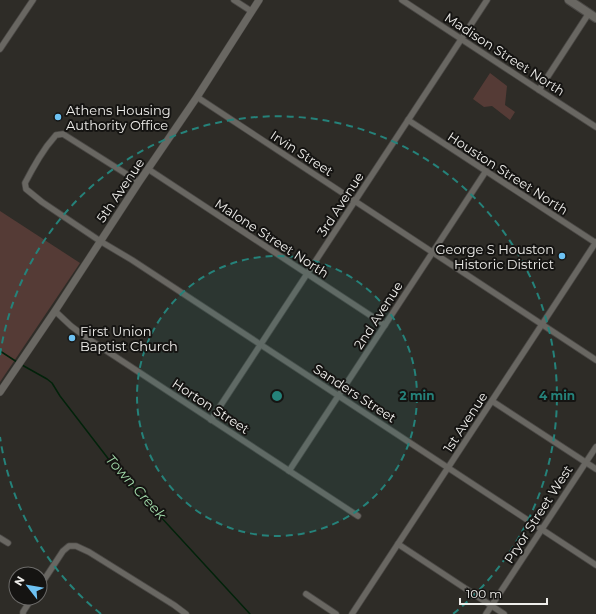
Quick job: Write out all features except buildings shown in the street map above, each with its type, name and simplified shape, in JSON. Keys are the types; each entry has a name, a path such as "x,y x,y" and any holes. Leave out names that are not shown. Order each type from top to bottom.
{"main road":[{"path":"569,0 593,16"}],"street":[{"path":"0,49 33,0"},
{"path":"234,0 252,11"},
{"name":"5th Avenue","path":"0,392 138,182 197,97 259,0"},
{"name":"Madison Street North","path":"402,0 596,127"},
{"name":"3rd Avenue","path":"211,420 487,0"},
{"path":"539,90 593,16"},
{"name":"Irvin Street","path":"197,97 596,360"},
{"name":"Houston Street North","path":"408,120 596,243"},
{"name":"Sanders Street","path":"138,182 63,134 56,135 47,146 25,182 26,189 42,202 100,241 132,260 596,565"},
{"name":"Malone Street North","path":"148,169 385,325"},
{"name":"2nd Avenue","path":"289,471 486,171"},
{"name":"1st Avenue","path":"352,614 596,243"},
{"name":"Horton Street","path":"55,310 71,326 87,338 358,516"},
{"path":"492,401 596,469"},
{"name":"Pryor Street West","path":"486,614 596,447"},
{"path":"0,538 8,543"},
{"path":"398,544 504,614"},
{"path":"48,574 63,551 69,546 76,546 89,552 178,607 186,614"},
{"path":"306,594 336,614"}],"shaded area":[{"path":"490,73 507,86 505,105 515,112 510,120 492,106 484,107 473,99"},
{"path":"0,211 80,263 0,382"}],"waterway":[{"name":"Town Creek","path":"0,351 17,362"},
{"name":"Town Creek","path":"22,365 52,383 60,396 120,474 146,499 250,614"}],"place":[{"name":"Athens Housing Authority Office","path":"58,117"},
{"name":"George S Houston Historic District","path":"562,256"},
{"name":"First Union Baptist Church","path":"72,338"}]}
